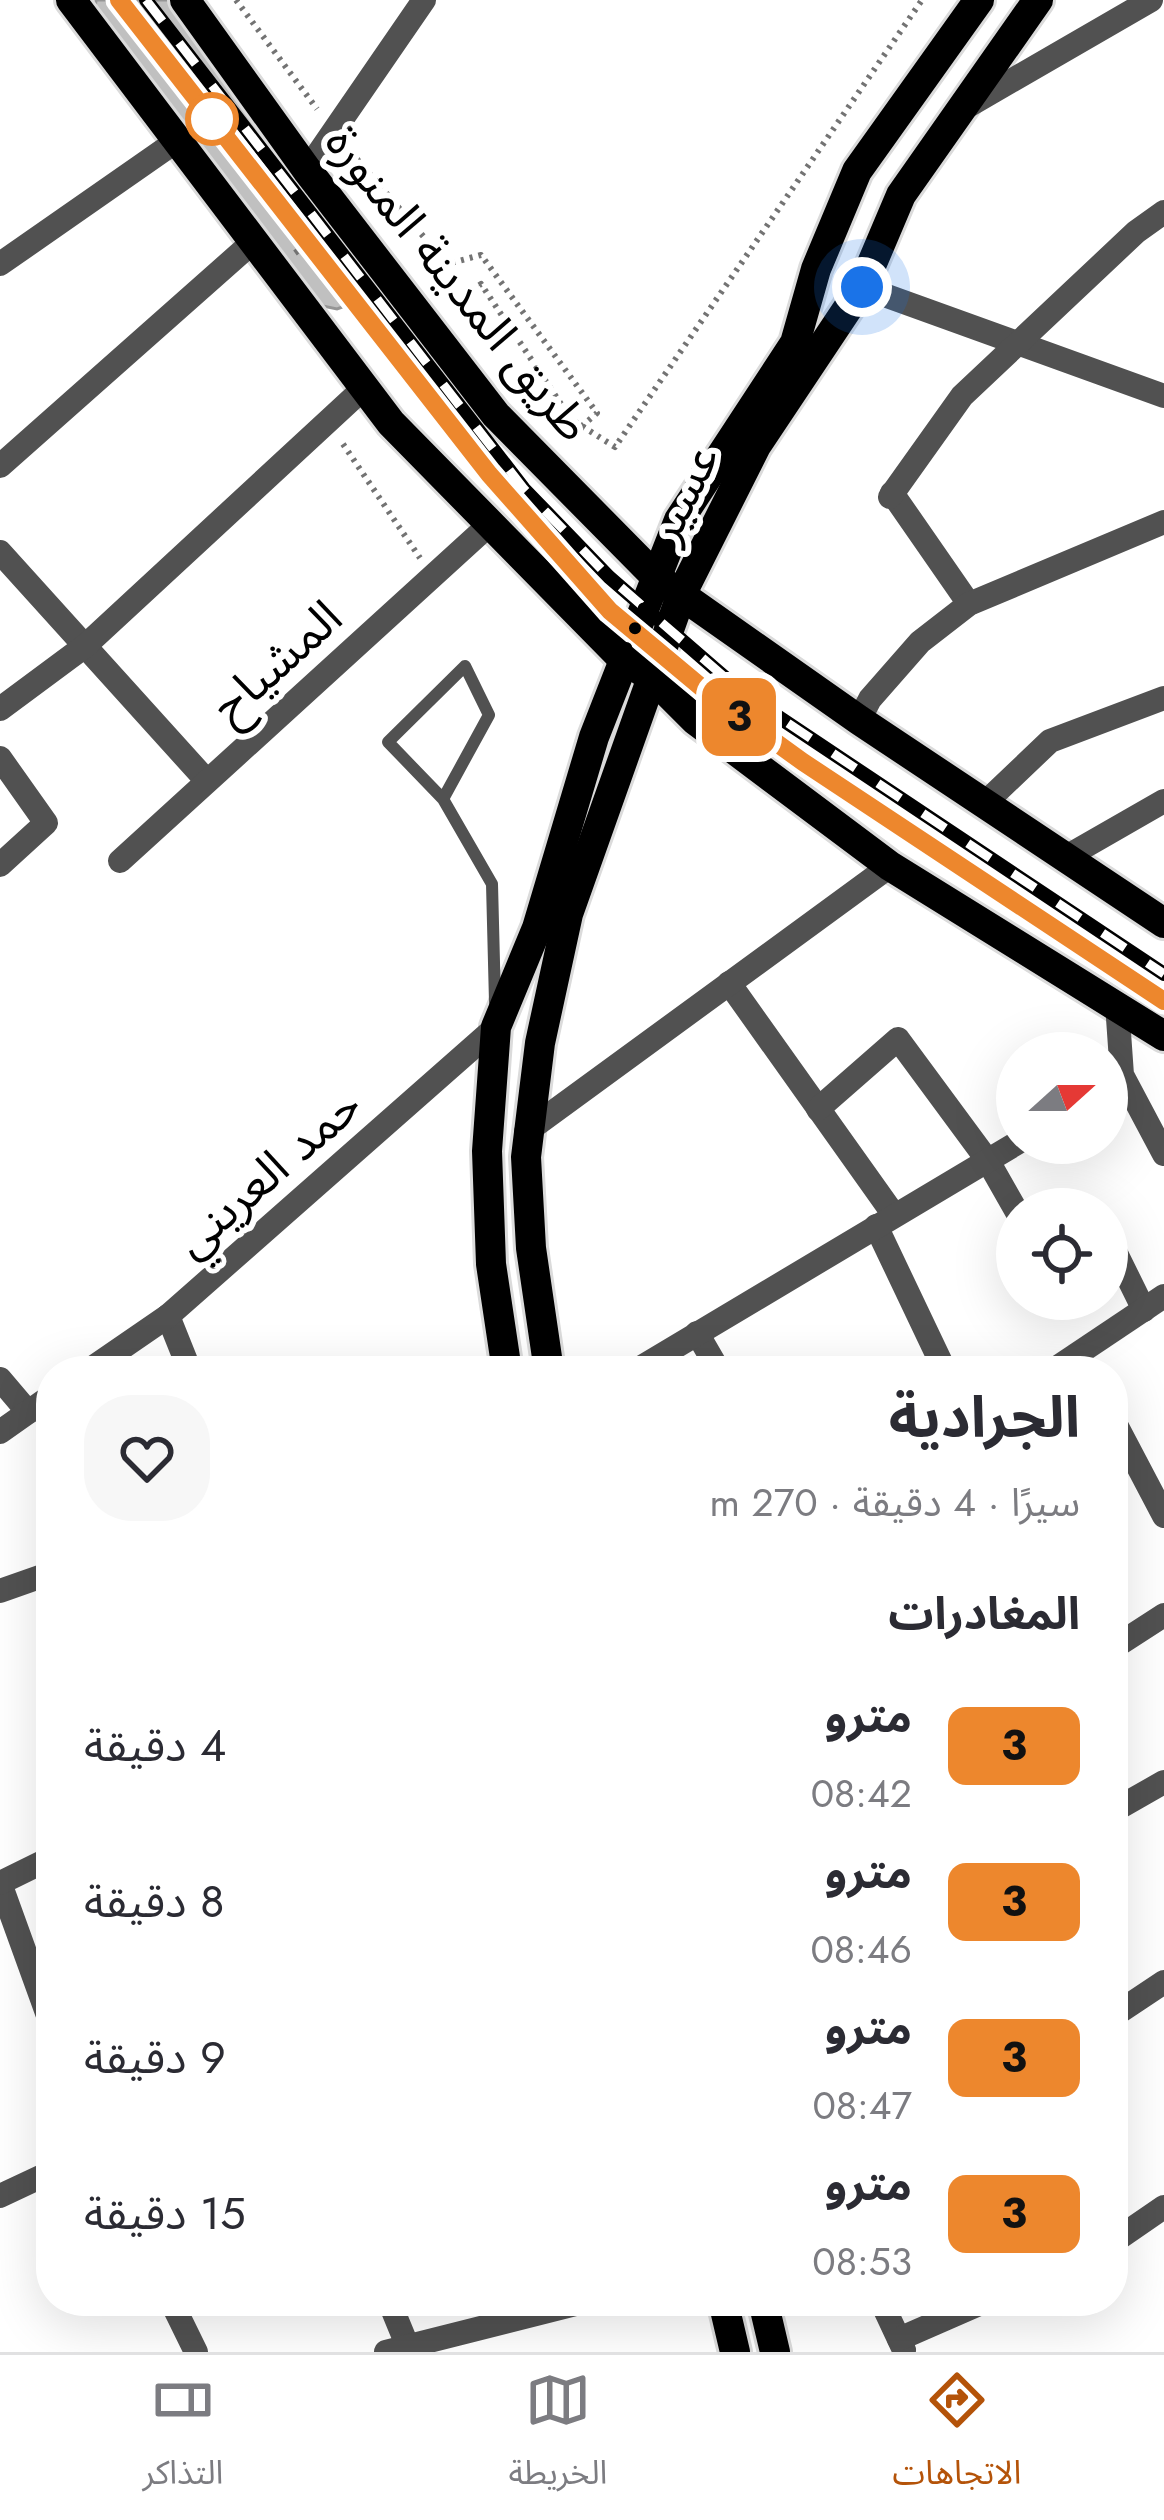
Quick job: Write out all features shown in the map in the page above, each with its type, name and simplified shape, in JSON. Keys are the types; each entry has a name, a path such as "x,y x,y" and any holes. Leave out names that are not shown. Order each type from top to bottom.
{"main road":[{"path":"71,0 392,423 622,658 654,679 695,720 890,866 1164,1036"},
{"name":"طريق المدينة المنورة","path":"185,0 307,170 496,416 670,585 859,721 1164,922"},
{"name":"عسير","path":"547,1356 531,1248 526,1132 568,914 654,679 680,520 794,343 816,269 857,171 979,0"},
{"name":"عسير","path":"505,1356 491,1264 487,1151 496,1027 537,928 593,737 622,658 862,287 901,195 1038,0"},
{"path":"727,2316 735,2352"},
{"path":"767,2316 775,2352"}],"street":[{"path":"307,170 424,0"},
{"path":"960,110 1151,0"},
{"path":"0,264 178,140"},
{"path":"969,604 891,495 962,396 1136,232 1164,212"},
{"path":"0,466 254,241"},
{"path":"862,287 1164,396"},
{"path":"0,709 85,646 365,387"},
{"path":"859,721 870,699 920,642 969,604 1164,522"},
{"name":"المشياح","path":"120,861 490,524"},
{"path":"0,552 206,780"},
{"path":"986,802 1050,741 1164,698"},
{"path":"0,758 46,824 0,865"},
{"path":"1068,856 1164,801"},
{"path":"526,1132 890,866"},
{"path":"729,982 818,1109 885,1220 939,1356"},
{"path":"1116,1032 1117,1004"},
{"name":"حمد العريني","path":"110,1356 168,1316 496,1027"},
{"path":"818,1109 898,1039 1003,1188"},
{"path":"1128,1100 1164,1154"},
{"path":"660,1356 996,1156"},
{"path":"1090,1356 1154,1303 1128,1265"},
{"path":"168,1316 184,1356"},
{"path":"697,1334 710,1356"},
{"path":"0,1379 28,1412"},
{"path":"0,1432 36,1406"},
{"path":"1128,1448 1164,1516"},
{"path":"0,1592 36,1579"},
{"path":"1128,1638 1164,1615"},
{"path":"1128,1802 1164,1782"},
{"path":"36,1865 0,1883 10,1946 36,1995"},
{"path":"1128,2006 1164,1982"},
{"path":"0,2196 36,2179"},
{"path":"1128,2232 1164,2207"},
{"path":"178,2316 196,2352"},
{"path":"393,2316 402,2350 526,2316"},
{"path":"887,2316 902,2346 958,2316"}],"lane":[{"path":"443,799 489,715 465,666 388,742 443,799 492,884 496,1027"}],"path":[{"path":"236,0 334,132 446,264 481,255 597,413 582,426"},
{"path":"437,312 481,284 556,406 615,447 922,0"},
{"path":"290,257 344,217"},
{"path":"328,422 432,576"}],"building":[{"path":"96,0 175,0 363,261 362,282 351,304 337,309 313,304 95,9"}],"railway":[{"path":"119,0 489,474 610,611 688,677 803,762 1164,1001"},
{"path":"146,0 524,489 609,577 744,694 1164,974"}],"metro line":[{"name":"3","path":"119,0 489,474 610,611 739,717 1164,1001"}],"route":[{"path":"212,119 178,140 392,423 622,658 657,578 682,593 755,446 862,287"}]}
